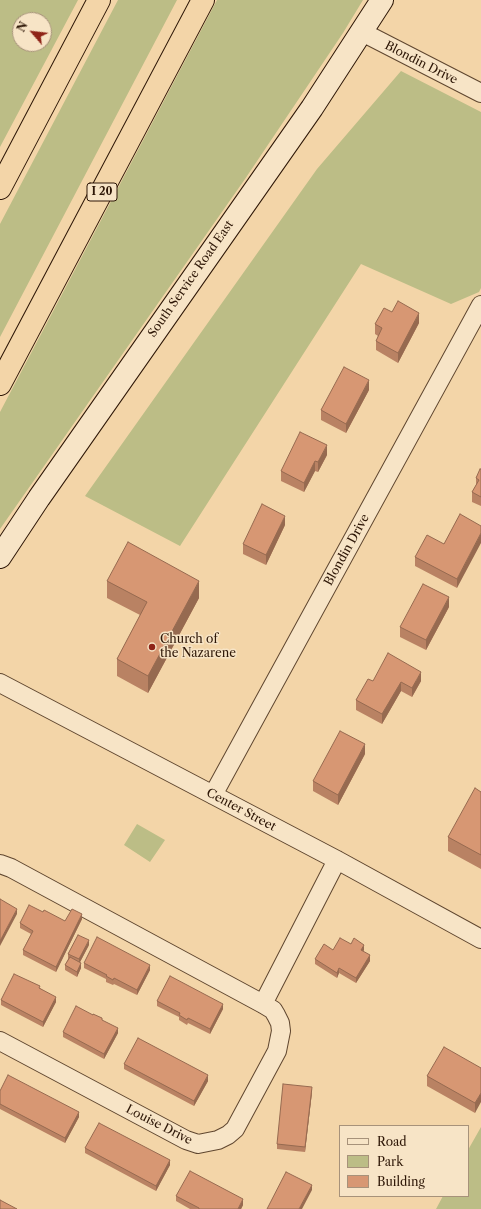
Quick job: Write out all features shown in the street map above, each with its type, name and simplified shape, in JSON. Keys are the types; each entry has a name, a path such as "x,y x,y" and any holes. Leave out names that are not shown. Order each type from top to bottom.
{"highway":[{"path":"0,188 99,0"},
{"name":"I 20","path":"0,384 203,0"}],"main road":[{"name":"South Service Road East","path":"0,557 38,498 312,108 382,0"}],"street":[{"name":"Blondin Drive","path":"362,32 481,94"},
{"name":"Blondin Drive","path":"213,795 481,305"},
{"name":"Center Street","path":"0,683 337,860 481,939"},
{"path":"263,1004 337,860"},
{"name":"Louise Drive","path":"0,864 263,1004 273,1010 282,1030 277,1051 235,1129 228,1136 207,1143 198,1144 186,1140 0,1041"}],"green space":[{"path":"0,0 78,0 52,49 52,12 12,12 12,52 50,52 0,147"},
{"path":"118,0 177,0 0,337 0,224"},
{"path":"217,0 363,0 343,33 245,179 0,529 0,412"},
{"path":"401,71 481,112 481,288 479,292 451,304 361,264 180,546 85,496 317,169"},
{"path":"137,824 165,840 150,862 124,845"},
{"path":"481,1127 481,1209 436,1209 442,1197 469,1197 469,1148"}],"building":[{"path":"398,301 419,313 398,353 376,341 382,328 375,324 384,308 392,312"},
{"path":"344,367 369,380 346,424 321,410"},
{"path":"300,432 327,445 318,462 315,461 304,483 281,471"},
{"path":"480,469 481,497 472,492 479,480 476,478"},
{"path":"262,504 285,516 266,555 243,544"},
{"path":"460,514 481,526 481,533 457,579 415,557 427,535 444,544"},
{"name":"Church of the Nazarene","path":"128,542 199,581 148,676 117,659 147,602 107,581"},
{"path":"423,584 449,597 426,640 400,627"},
{"path":"388,653 421,672 412,688 401,682 382,714 356,700 368,679 373,681"},
{"path":"340,731 365,744 338,795 313,781"},
{"path":"475,788 481,792 481,855 448,837"},
{"path":"0,899 17,909 0,941"},
{"path":"29,905 43,912 44,910 65,921 72,909 82,914 56,967 23,950 33,931 20,923"},
{"path":"78,935 89,940 79,959 68,954"},
{"path":"97,937 150,965 137,990 114,978 113,980 106,976 107,975 84,963"},
{"path":"340,938 351,944 354,938 364,945 361,950 370,955 356,978 339,968 337,973 315,959 324,944 333,950"},
{"path":"70,957 81,963 77,972 65,965"},
{"path":"14,974 40,986 39,988 56,997 43,1022 1,1000"},
{"path":"170,976 223,1004 210,1029 188,1018 187,1020 179,1015 180,1013 157,1001"},
{"path":"76,1006 102,1018 102,1020 118,1028 104,1054 63,1032"},
{"path":"138,1038 208,1075 194,1101 124,1064"},
{"path":"444,1047 481,1068 481,1093 475,1103 427,1076"},
{"path":"8,1075 79,1112 65,1138 0,1104 0,1091"},
{"path":"283,1084 312,1087 305,1147 277,1144"},
{"path":"99,1123 170,1160 156,1186 85,1148"},
{"path":"190,1171 243,1199 238,1209 199,1209 176,1196"},
{"path":"286,1172 312,1185 299,1209 267,1209"},
{"path":"0,1200 17,1209 0,1209"}],"place":[{"name":"Church of the Nazarene","path":"152,647"}]}
